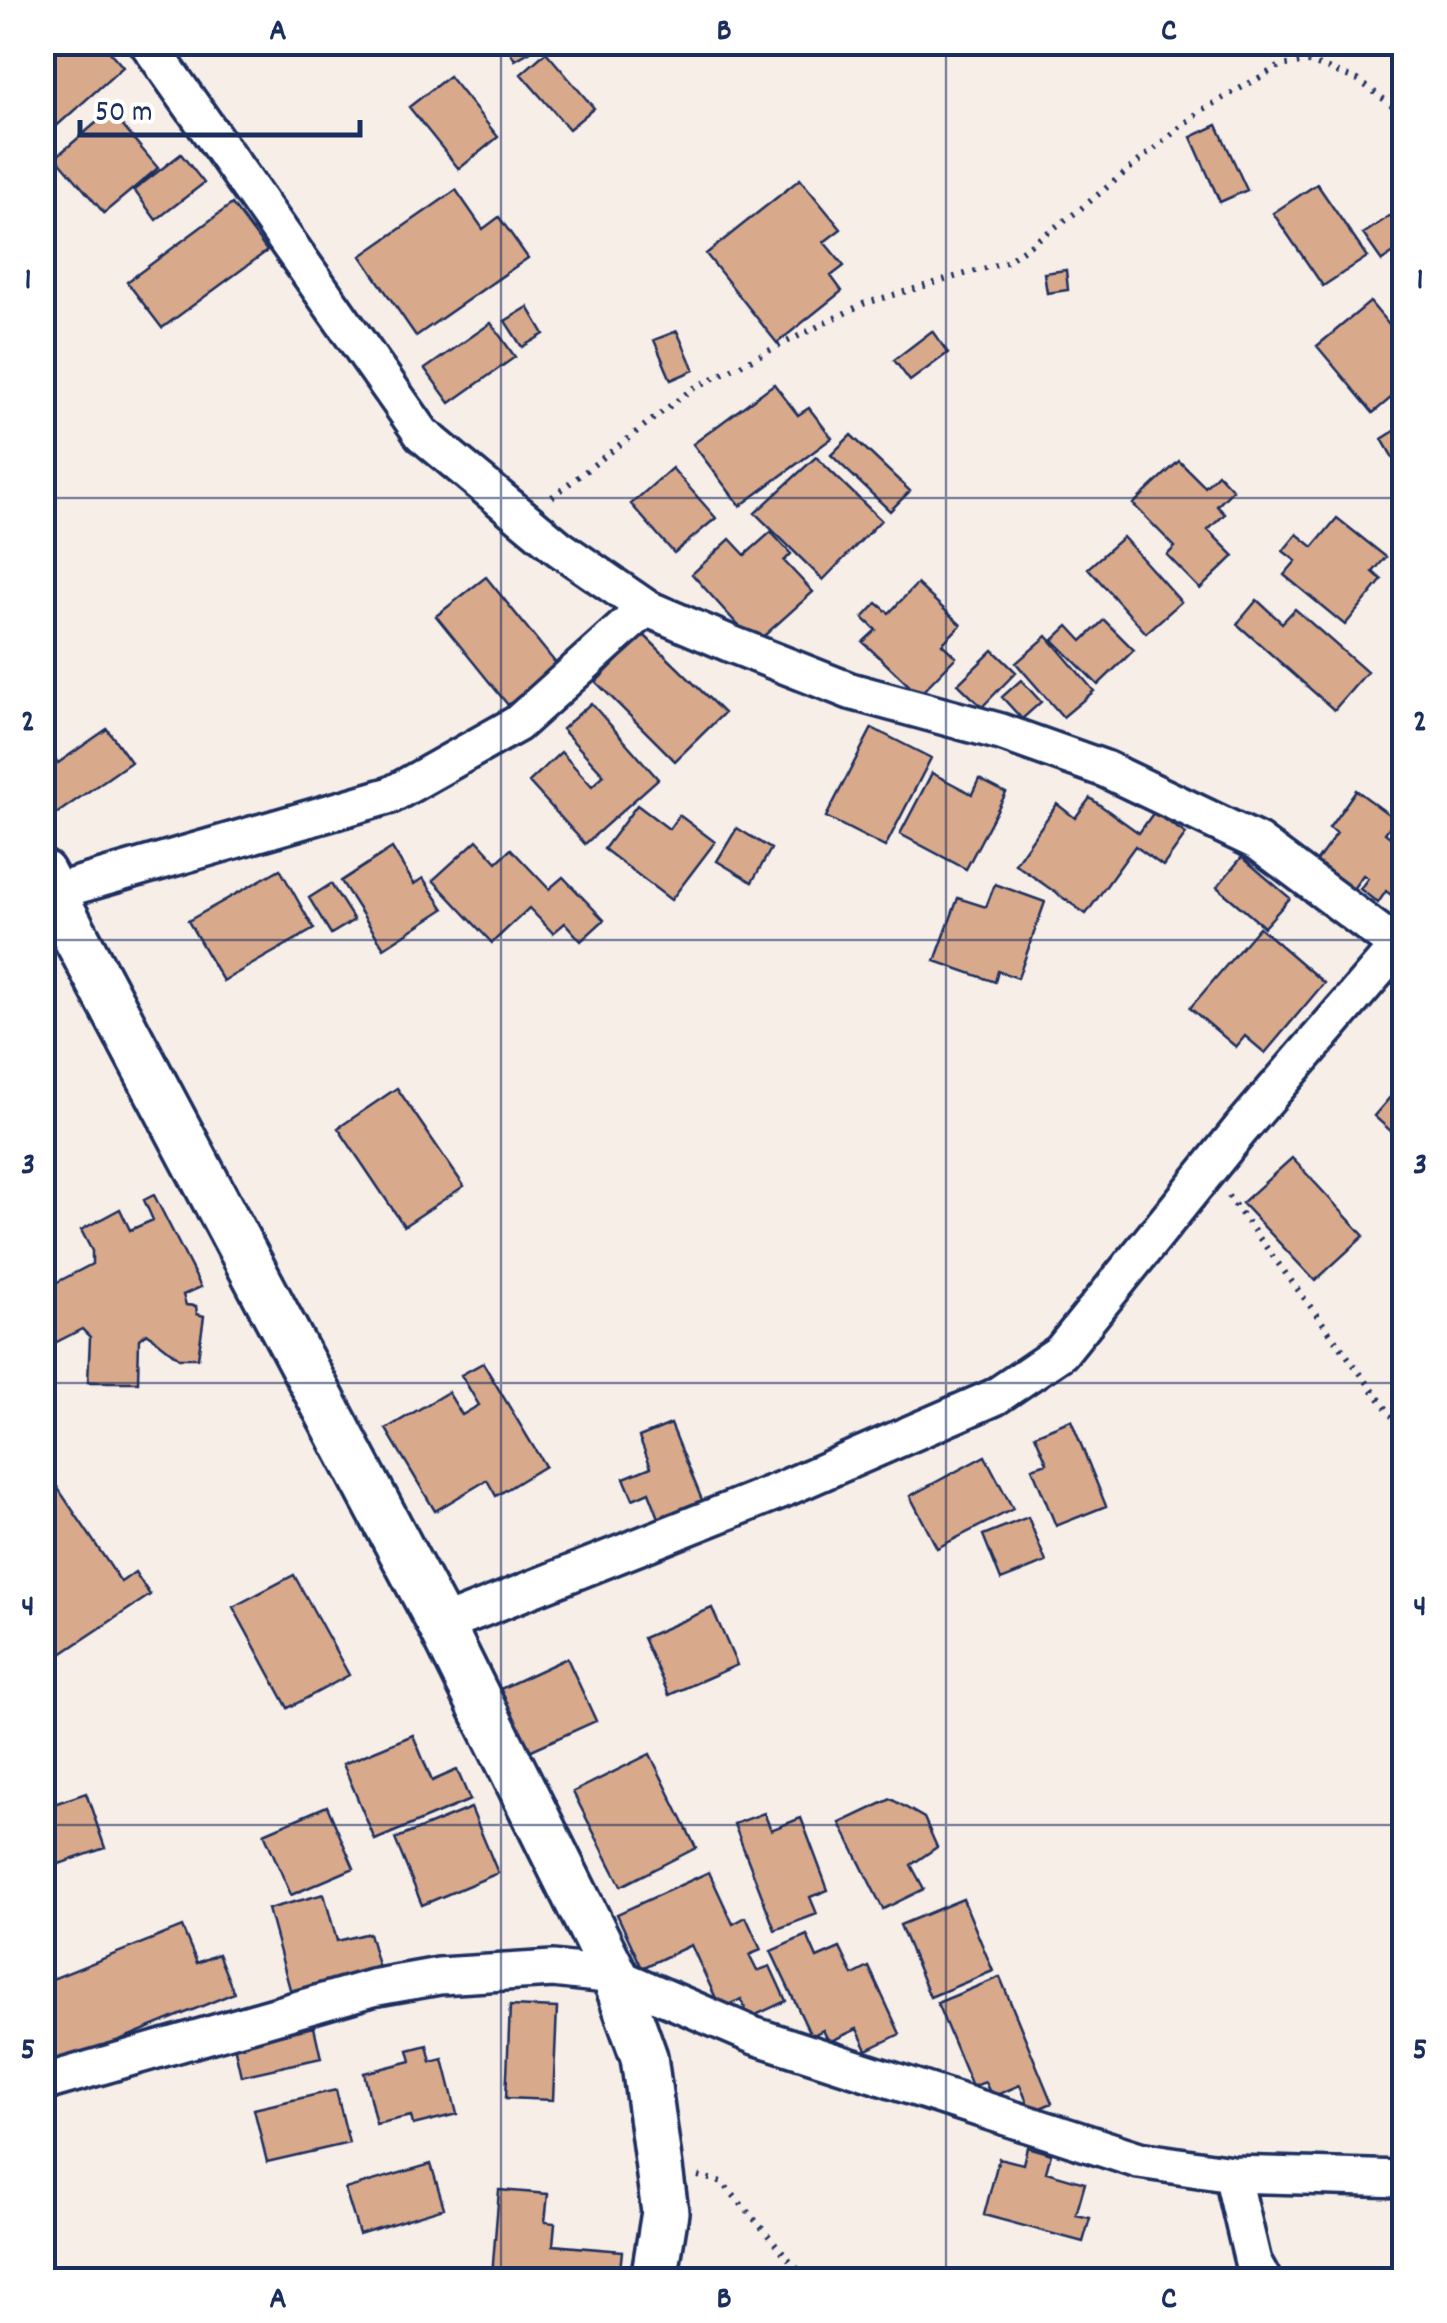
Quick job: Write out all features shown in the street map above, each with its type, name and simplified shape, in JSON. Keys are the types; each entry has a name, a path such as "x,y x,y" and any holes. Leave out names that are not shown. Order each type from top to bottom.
{"street":[{"path":"147,42 422,434 523,520 646,608 850,691 1001,732 1105,769 1258,842 1401,945 1061,1352 995,1396 781,1490 441,1625"},
{"path":"646,608 517,724 391,796 48,882 441,1625 614,1976 644,2057 664,2212 654,2280"},
{"path":"42,2082 372,1988 439,1976 552,1969 614,1976 755,2036 1139,2160 1232,2174 1404,2178"},
{"path":"1232,2174 1253,2262 1264,2280"}],"path":[{"path":"523,520 692,389 864,304 1006,262 1078,211 1200,110 1280,66 1309,62 1358,80 1393,106 1404,121"},
{"path":"1210,1171 1404,1432"},
{"path":"658,2165 722,2182 808,2280"}],"building":[{"path":"42,42 101,42 123,67 42,139"},
{"path":"504,42 539,42 541,45 515,60"},
{"path":"546,52 594,108 569,129 521,74"},
{"path":"449,76 498,137 459,169 409,107"},
{"path":"110,111 158,168 104,213 56,157"},
{"path":"1217,125 1247,190 1220,202 1191,137"},
{"path":"181,154 204,183 156,220 134,190"},
{"path":"800,179 841,229 824,242 844,266 831,276 842,291 777,343 706,254"},
{"path":"1317,184 1367,257 1323,286 1273,213"},
{"path":"456,190 483,229 499,217 528,258 416,336 361,256"},
{"path":"232,204 267,251 162,328 127,282"},
{"path":"1391,215 1404,235 1404,246 1382,261 1363,234"},
{"path":"1066,270 1068,290 1047,293 1044,273"},
{"path":"1370,302 1404,343 1404,387 1373,413 1317,346"},
{"path":"528,307 544,334 522,347 505,321"},
{"path":"491,323 515,357 450,403 425,369"},
{"path":"677,331 694,370 671,380 654,340"},
{"path":"932,331 948,353 910,381 894,360"},
{"path":"774,384 798,415 809,408 832,438 740,506 693,444"},
{"path":"1404,425 1404,477 1382,439"},
{"path":"851,435 910,491 890,511 831,455"},
{"path":"816,457 881,520 823,580 755,513"},
{"path":"1179,461 1205,487 1218,474 1233,490 1217,506 1225,514 1208,530 1234,556 1200,589 1167,555 1175,547 1133,504"},
{"path":"672,468 716,518 674,553 631,504"},
{"path":"1337,518 1386,557 1373,572 1382,580 1345,625 1284,575 1296,561 1283,551 1297,534 1313,547"},
{"path":"771,532 791,554 784,561 813,592 755,644 692,574 730,539 745,555"},
{"path":"1123,537 1181,602 1146,633 1088,568"},
{"path":"486,577 558,666 508,705 436,616"},
{"path":"917,584 961,625 942,644 956,657 919,695 863,642 876,630 863,618 877,603 889,613"},
{"path":"1257,600 1282,623 1295,609 1367,672 1334,710 1237,624"},
{"path":"1104,620 1134,650 1098,685 1053,640 1068,626 1082,641"},
{"path":"643,634 724,713 675,761 596,682"},
{"path":"1047,636 1094,691 1063,717 1016,663"},
{"path":"993,650 1016,672 982,707 958,684"},
{"path":"1021,680 1041,702 1022,719 1002,697"},
{"path":"591,703 658,779 585,844 529,782 561,752 592,786 604,775 562,729"},
{"path":"872,728 931,758 885,847 826,817"},
{"path":"107,729 131,762 46,821 42,741 58,763"},
{"path":"932,773 972,794 979,779 1006,793 966,869 900,834"},
{"path":"1356,790 1395,819 1385,833 1404,848 1404,905 1386,891 1378,903 1360,889 1368,878 1363,875 1353,889 1316,862 1337,833 1329,828"},
{"path":"1090,798 1139,833 1154,812 1186,834 1163,866 1135,846 1086,914 1015,864 1057,804 1075,818"},
{"path":"637,805 669,829 679,815 715,842 671,900 604,849"},
{"path":"737,828 771,849 752,882 717,861"},
{"path":"477,840 497,862 511,849 549,889 563,877 604,920 581,941 565,923 553,933 529,908 492,943 433,880"},
{"path":"392,848 414,884 423,878 444,909 384,948 341,881"},
{"path":"1242,857 1290,898 1264,927 1217,887"},
{"path":"280,869 314,929 223,981 188,921"},
{"path":"331,884 354,920 331,934 309,898"},
{"path":"995,884 1045,902 1018,978 998,971 995,982 935,961 958,898 986,907"},
{"path":"1259,927 1324,983 1265,1053 1245,1036 1236,1047 1190,1008"},
{"path":"1404,1081 1404,1143 1374,1116"},
{"path":"397,1088 464,1186 404,1226 338,1128"},
{"path":"1292,1158 1364,1236 1315,1281 1242,1203"},
{"path":"154,1195 201,1287 183,1295 186,1305 196,1306 197,1314 204,1316 198,1358 179,1358 147,1333 139,1339 138,1382 88,1382 90,1337 82,1329 43,1349 42,1290 92,1264 92,1251 81,1230 120,1209 130,1230 153,1220 144,1200"},
{"path":"483,1363 545,1466 496,1496 487,1480 435,1511 386,1429 448,1392 462,1415 479,1405 461,1375"},
{"path":"1071,1420 1106,1506 1056,1526 1032,1468 1047,1463 1035,1435"},
{"path":"671,1424 702,1500 659,1518 649,1492 633,1499 624,1478 651,1467 639,1437"},
{"path":"985,1456 1013,1509 937,1548 910,1496"},
{"path":"53,1481 121,1582 135,1572 150,1595 55,1658 42,1640 42,1488"},
{"path":"1028,1517 1046,1562 1001,1580 983,1535"},
{"path":"294,1575 349,1675 288,1708 233,1607"},
{"path":"712,1608 737,1665 669,1695 643,1638"},
{"path":"567,1658 596,1721 527,1752 498,1690"},
{"path":"413,1735 432,1781 457,1770 470,1800 375,1840 343,1764"},
{"path":"650,1754 696,1848 621,1886 573,1792"},
{"path":"86,1793 105,1848 42,1870 42,1808"},
{"path":"891,1799 924,1818 937,1847 911,1865 924,1889 883,1909 840,1823"},
{"path":"327,1806 354,1868 291,1895 264,1833"},
{"path":"471,1808 498,1873 422,1905 395,1839"},
{"path":"764,1813 771,1830 801,1818 828,1890 810,1897 817,1914 775,1930 734,1824"},
{"path":"709,1872 733,1924 746,1917 761,1950 749,1955 757,1971 770,1966 786,2001 749,2018 741,1999 721,2009 691,1945 642,1968 617,1914"},
{"path":"324,1894 337,1941 369,1933 381,1976 293,2000 268,1909"},
{"path":"963,1899 993,1971 930,1997 900,1925"},
{"path":"182,1927 197,1963 218,1954 234,1993 56,2066 42,2032 42,1983"},
{"path":"807,1935 817,1958 840,1948 853,1975 869,1967 900,2034 867,2050 857,2029 829,2042 823,2030 811,2036 771,1951"},
{"path":"1000,1977 1052,2103 1031,2112 1020,2085 992,2097 985,2082 972,2087 937,2003"},
{"path":"510,2006 557,2008 553,2100 506,2098"},
{"path":"314,2027 321,2058 241,2076 234,2045"},
{"path":"427,2045 431,2062 443,2059 457,2114 413,2125 411,2116 376,2124 364,2073 411,2061 408,2050"},
{"path":"336,2090 349,2143 267,2162 254,2109"},
{"path":"1027,2147 1051,2154 1046,2172 1085,2183 1076,2215 1090,2218 1083,2242 984,2215 999,2158 1023,2164"},
{"path":"431,2164 444,2208 359,2234 345,2189"},
{"path":"499,2190 548,2194 545,2222 555,2223 553,2245 622,2251 619,2280 492,2275"}]}
